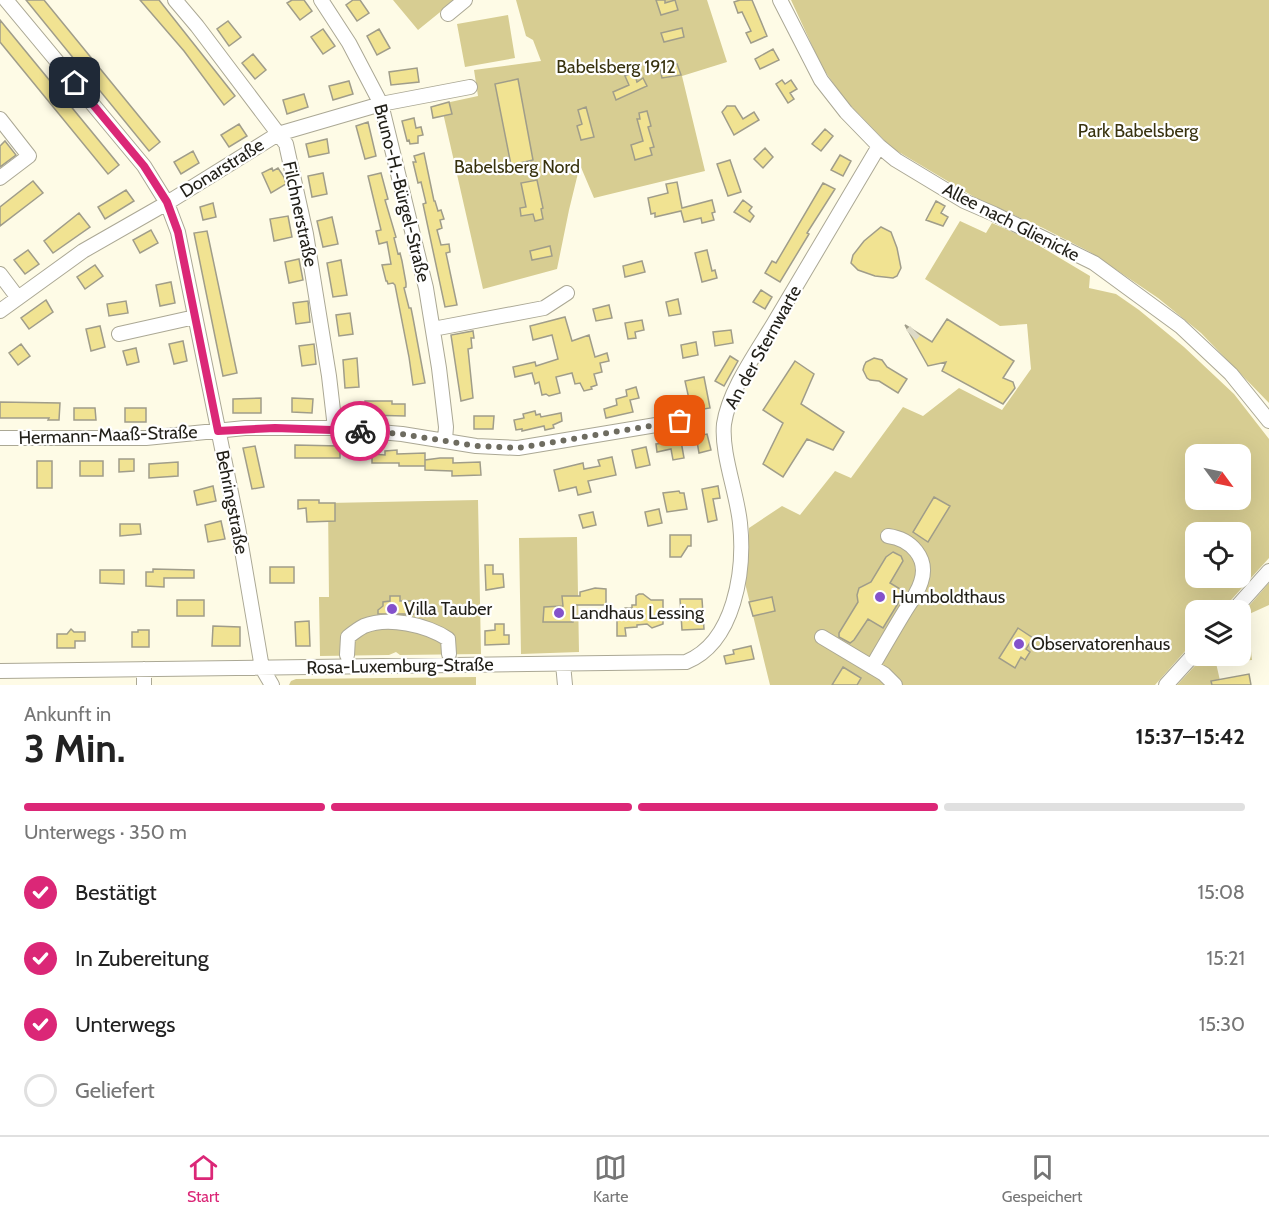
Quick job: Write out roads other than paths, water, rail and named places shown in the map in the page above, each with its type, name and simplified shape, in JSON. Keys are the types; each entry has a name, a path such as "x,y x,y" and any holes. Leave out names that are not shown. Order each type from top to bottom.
{"street":[{"name":"Behringstraße","path":"6,0 144,166 167,202 178,232 238,527 262,668 272,685"},
{"name":"Filchnerstraße","path":"175,0 286,144 306,234 335,428"},
{"name":"Bruno-H.-Bürgel-Straße","path":"321,0 350,43 381,104 417,244 433,329 446,427 445,440"},
{"path":"448,14 465,0"},
{"name":"Allee nach Glienicke","path":"780,0 821,80 846,112 879,146 896,160 964,201 1094,263 1180,326 1231,374 1269,421"},
{"name":"Donarstraße","path":"0,310 83,251 278,134 381,104 470,87"},
{"path":"0,119 29,156 0,178"},
{"name":"An der Sternwarte","path":"739,568 740,523 724,431 730,402 879,146"},
{"path":"0,274 18,298"},
{"path":"433,329 544,308 567,293"},
{"path":"118,334 195,317"},
{"name":"Hermann-Maaß-Straße","path":"0,438 146,438 265,428 335,428 445,440 476,446 518,448 620,436 672,426"},
{"path":"872,667 917,591 923,576 921,560 916,550 902,539 888,536"},
{"name":"Rosa-Luxemburg-Straße","path":"0,671 686,662 709,648 725,626 739,568"},
{"path":"1243,600 1269,571"},
{"path":"347,655 348,637 365,626 376,623 417,625 440,633 448,639 448,654"},
{"path":"822,637 884,674 895,685"},
{"path":"563,664 565,685"},
{"path":"1166,685 1185,664"},
{"path":"144,669 144,685"}],"tunnel":[{"path":"911,335 915,331"}],"place":[{"name":"Humboldthaus","path":"880,597"},
{"name":"Villa Tauber","path":"392,609"},
{"name":"Landhaus Lessing","path":"559,613"},
{"name":"Observatorenhaus","path":"1019,644"}],"park label":[{"name":"Babelsberg 1912","path":"616,67"},
{"name":"Park Babelsberg","path":"1138,131"},
{"name":"Babelsberg Nord","path":"517,167"}]}
